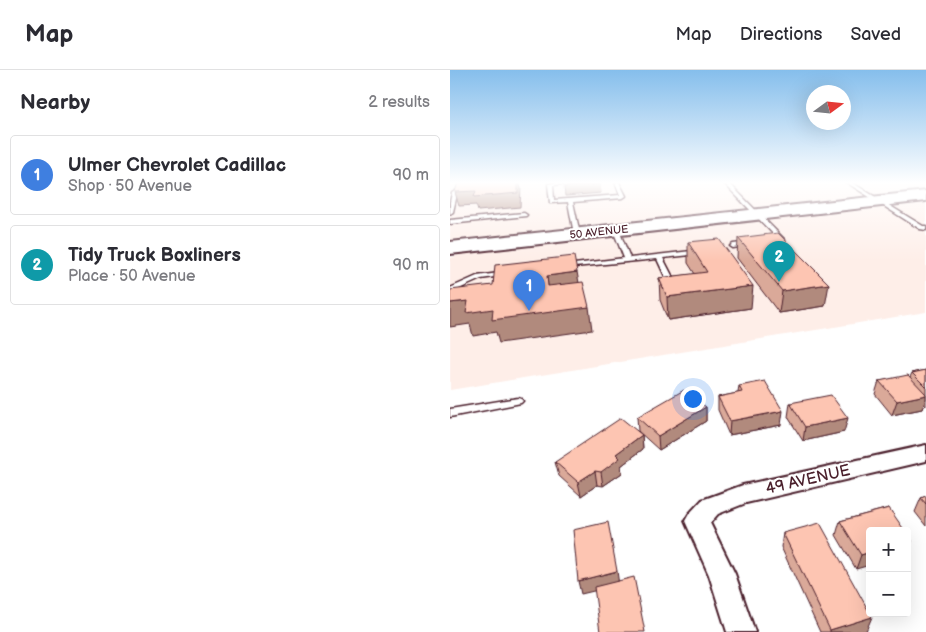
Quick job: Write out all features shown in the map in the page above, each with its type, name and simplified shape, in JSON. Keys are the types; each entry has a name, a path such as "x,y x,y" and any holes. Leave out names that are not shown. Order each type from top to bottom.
{"main road":[{"name":"50 AVENUE","path":"450,248 821,208"}],"street":[{"name":"49 AVENUE","path":"741,632 722,574 697,521 710,507 743,494 926,453"}],"lane":[{"path":"572,208 577,234"},
{"path":"751,208 783,241 772,242"},
{"path":"889,208 922,228 926,228"},
{"path":"450,222 524,215"},
{"path":"616,230 628,260"},
{"path":"733,246 762,243"},
{"path":"558,268 706,251"},
{"path":"658,256 675,289"},
{"path":"450,291 479,277 519,273"},
{"path":"450,413 518,401"}],"shaded area":[{"path":"450,208 747,208 450,240"},
{"path":"878,208 926,208 926,312 450,390 450,258 465,253"}],"building":[{"path":"778,233 829,284 782,291 738,238"},
{"path":"719,239 753,286 667,297 659,278 707,272 688,242"},
{"path":"574,256 577,272 547,276 548,286 583,282 589,307 492,320 493,309 466,313 468,301 450,303 450,290 493,285 495,265"},
{"path":"926,370 926,387 912,373"},
{"path":"908,375 926,395 897,401 879,381"},
{"path":"765,381 783,411 730,421 718,397 742,392 739,386"},
{"path":"684,390 706,407 658,436 637,417"},
{"path":"831,395 848,418 805,427 790,403"},
{"path":"621,418 642,435 616,454 620,458 601,472 595,471 578,482 555,462"},
{"path":"926,496 926,504 921,498"},
{"path":"889,508 902,527 866,527 866,553 861,555 840,521"},
{"path":"608,522 617,571 578,581 573,530"},
{"path":"820,523 866,606 866,617 872,617 830,630 783,533"},
{"path":"634,577 645,632 600,632 594,587"}],"place":[{"name":"Tidy Truck Boxliners","path":"779,282"},
{"name":"Ulmer Chevrolet Cadillac","path":"529,311"}]}
